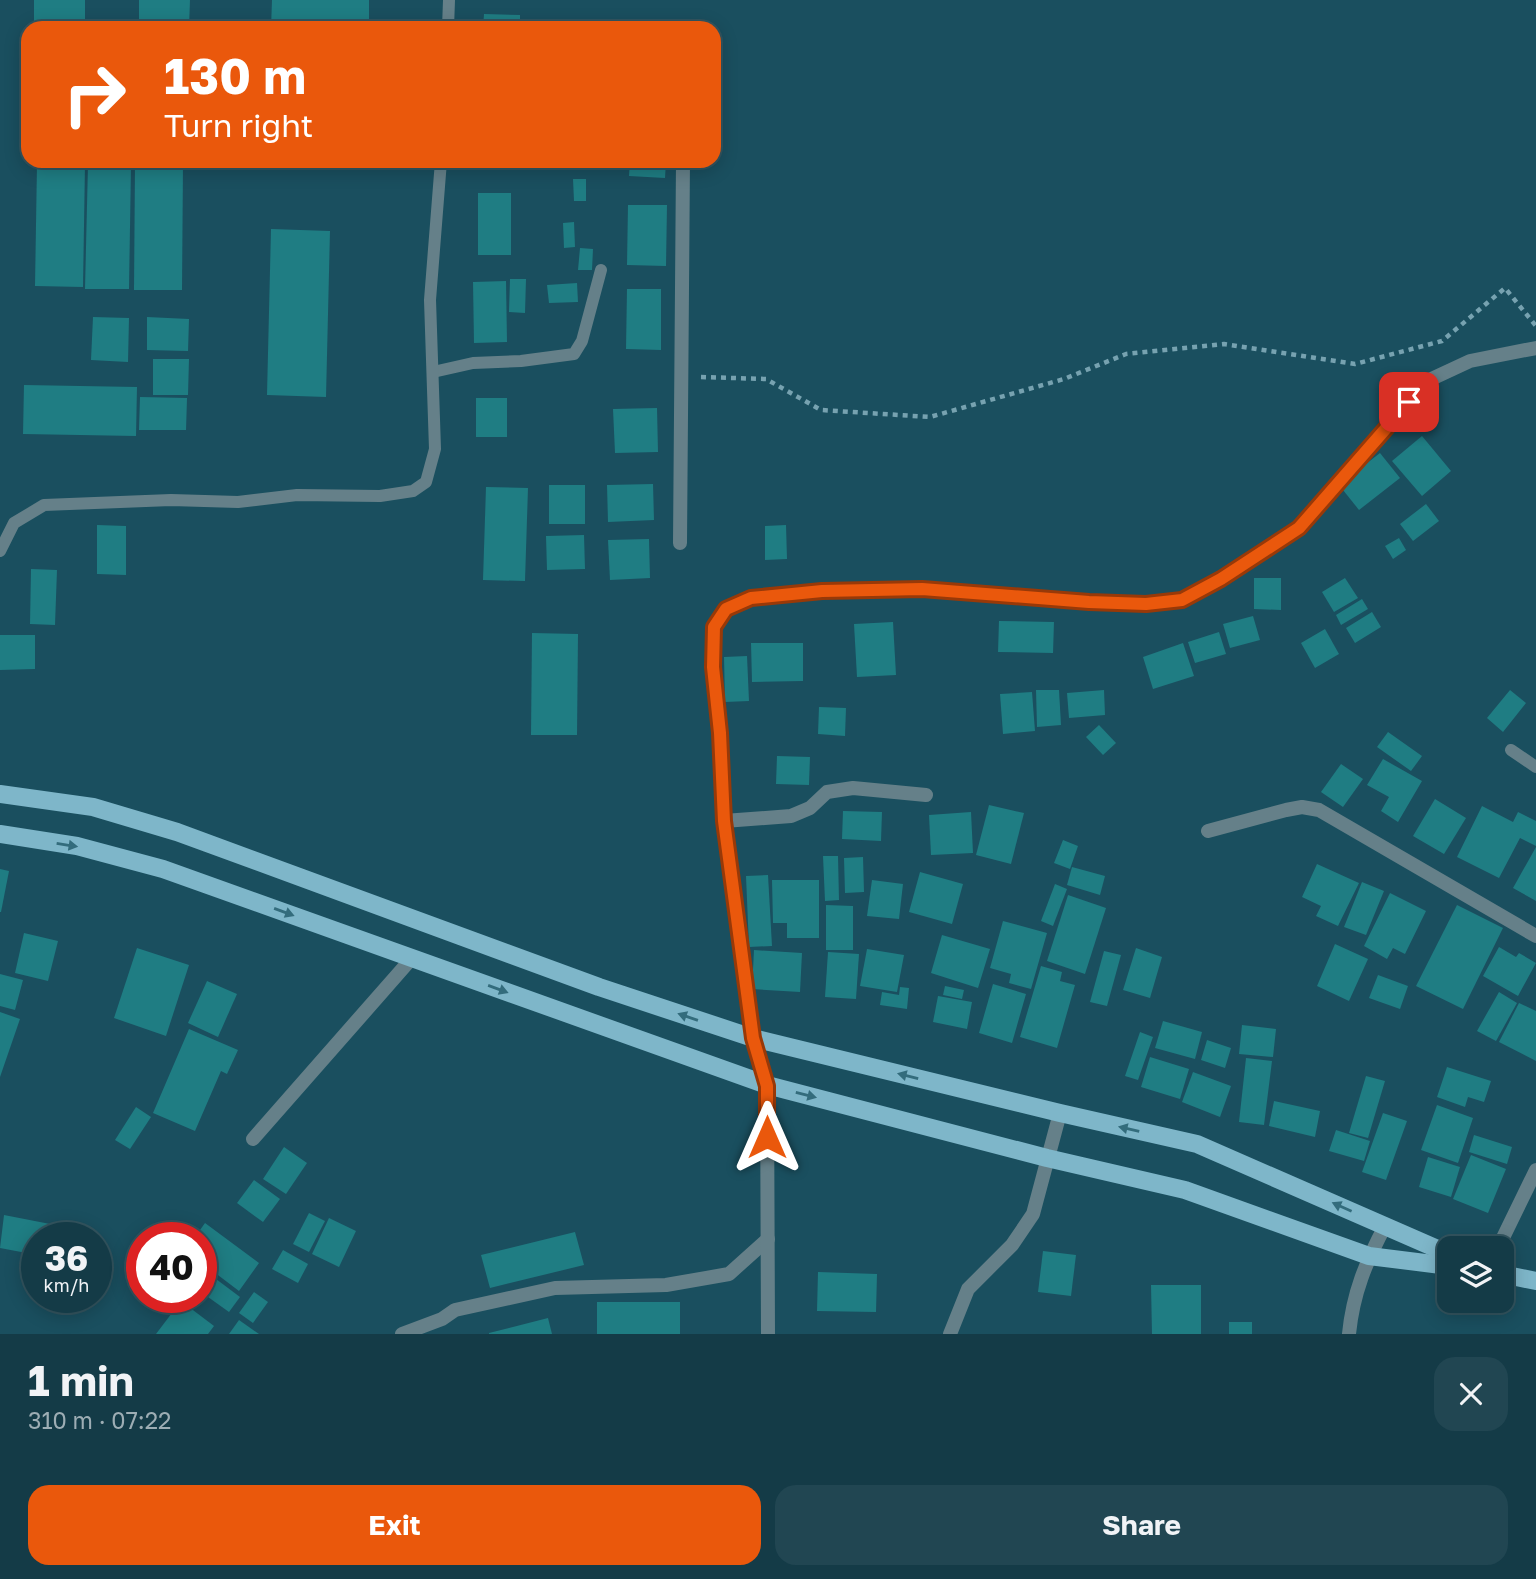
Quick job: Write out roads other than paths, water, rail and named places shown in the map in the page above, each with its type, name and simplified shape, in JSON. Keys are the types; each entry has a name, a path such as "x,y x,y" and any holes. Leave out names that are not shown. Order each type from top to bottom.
{"main road":[{"path":"0,794 93,807 177,832 599,987 753,1038 1197,1144 1437,1249"},
{"path":"0,834 77,846 163,869 767,1086 1047,1158 1185,1190 1369,1256 1437,1264"},
{"path":"1514,1276 1536,1281"}],"street":[{"path":"680,543 683,168"},
{"path":"768,1334 767,1086 753,1038 724,821 720,733 713,667 714,627 726,609 751,598 822,591 922,589 1100,603 1146,604 1182,600 1221,579 1299,528 1427,381 1469,361 1536,348"},
{"path":"724,821 791,816 810,808 827,792 853,788 926,794"},
{"path":"1208,831 1286,810 1302,807 1319,810 1536,936"},
{"path":"253,1139 412,958"},
{"path":"950,1334 968,1289 1012,1245 1033,1214 1060,1113"},
{"path":"1504,1236 1536,1170"},
{"path":"1349,1334 1352,1306 1369,1256 1385,1226"},
{"path":"402,1334 442,1319 454,1310 555,1287 666,1285 729,1274 768,1239"},
{"path":"433,1334 442,1319"}],"lane":[{"path":"448,21 449,0"},
{"path":"0,551 14,523 44,505 171,500 238,502 297,495 380,496 413,491 426,482 435,449 430,300 440,168"},
{"path":"433,372 473,363 521,361 574,354 582,341 601,270"},
{"path":"1511,750 1536,767"}]}
